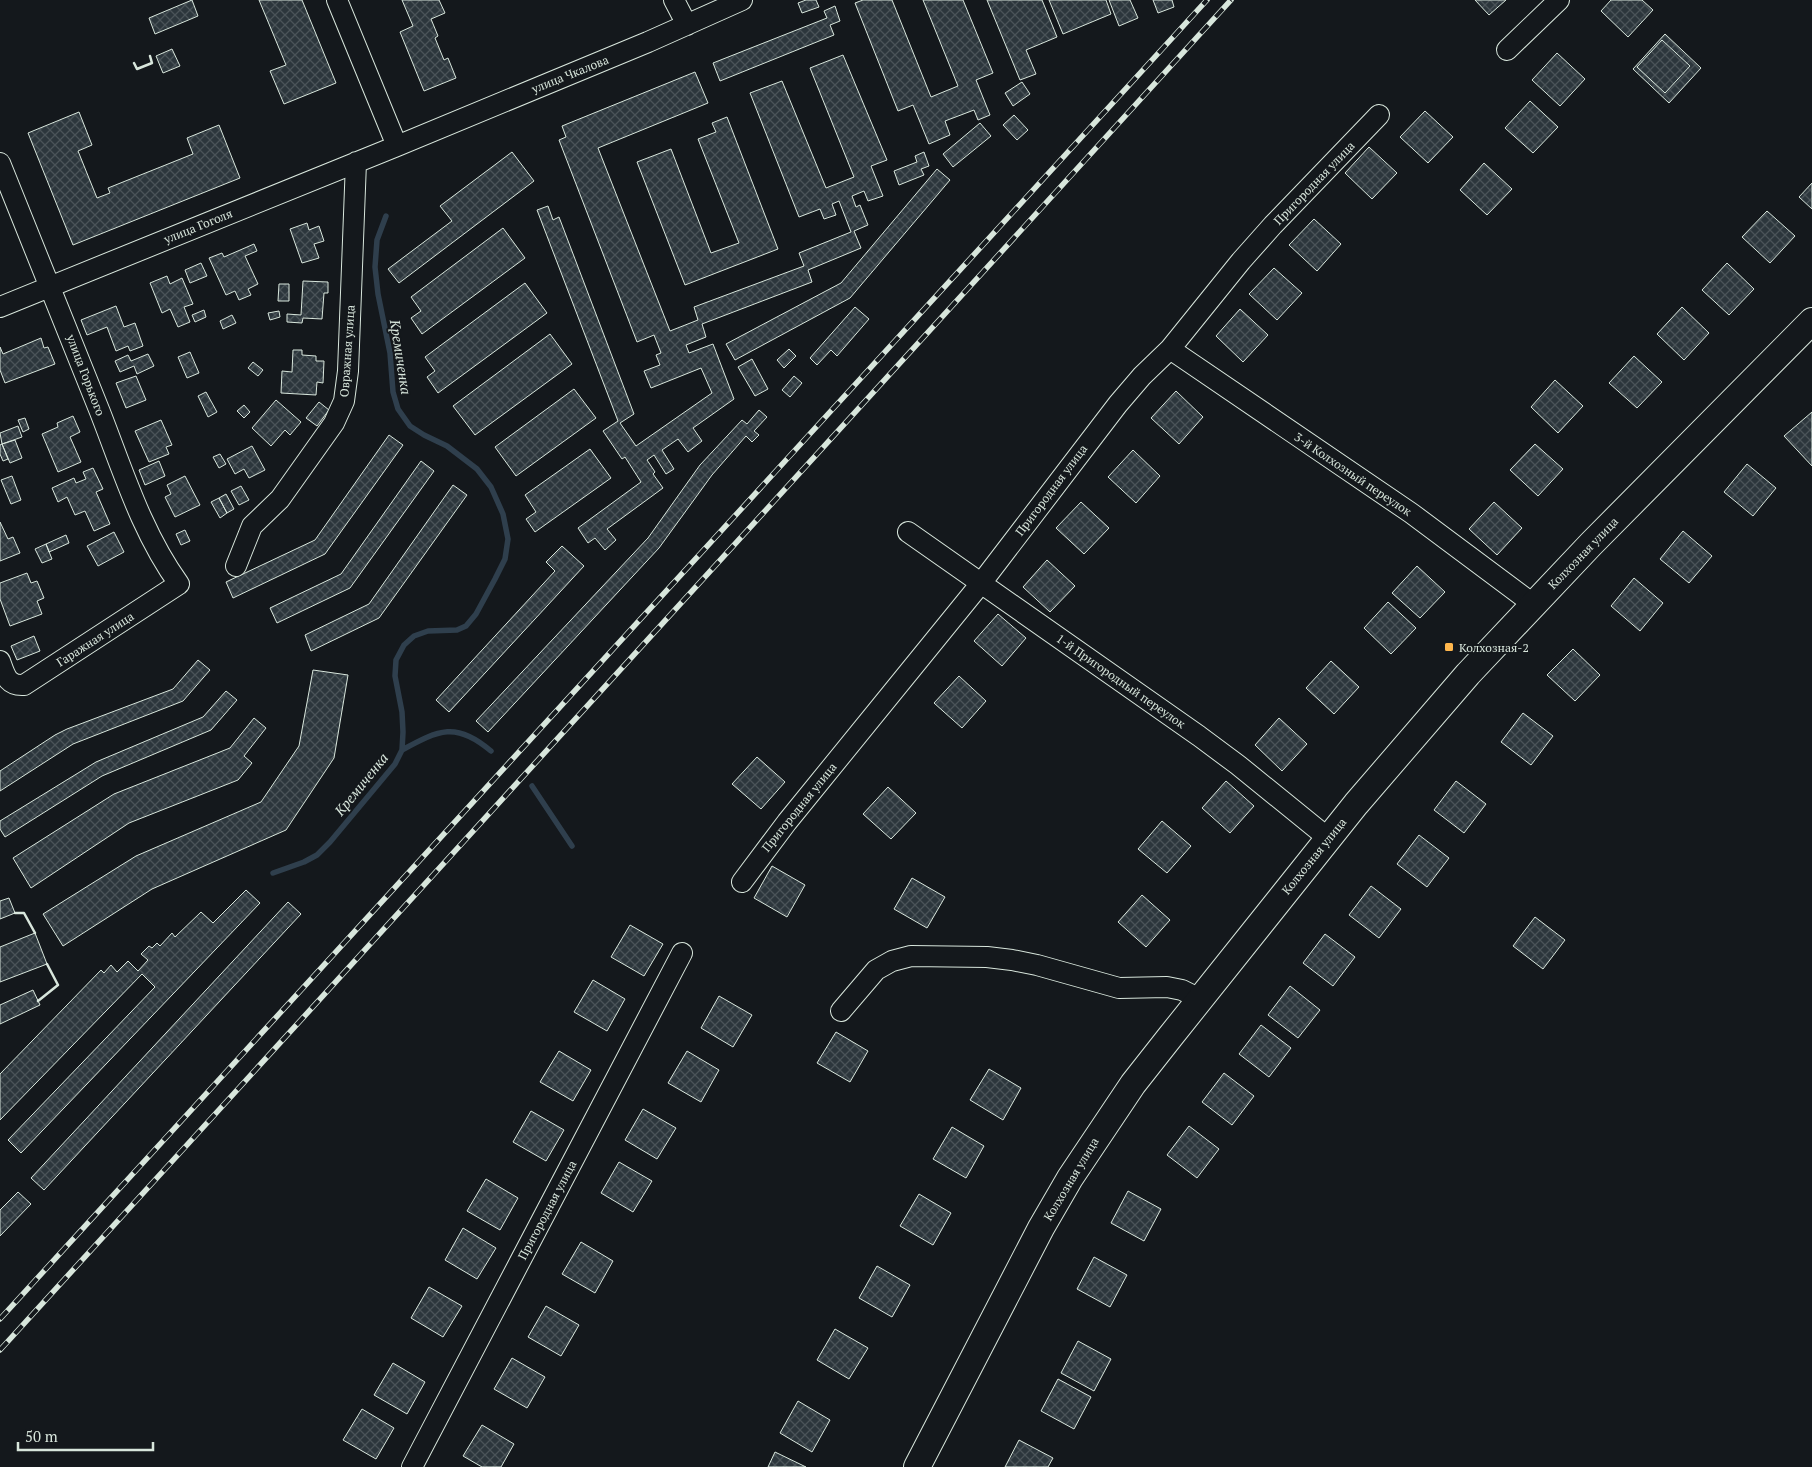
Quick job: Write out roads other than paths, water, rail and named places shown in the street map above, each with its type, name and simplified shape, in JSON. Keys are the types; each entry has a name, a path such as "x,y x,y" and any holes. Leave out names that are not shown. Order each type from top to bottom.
{"main road":[{"name":"Колхозная улица","path":"917,1467 1041,1228 1070,1178 1133,1084 1328,838 1431,715 1533,604 1812,321"}],"street":[{"path":"337,0 397,146"},
{"path":"674,0 687,25"},
{"name":"улица Чкалова","path":"397,146 687,25 742,0"},
{"path":"1507,50 1559,0"},
{"name":"Пригородная улица","path":"742,882 787,822 982,582 1118,404 1142,376 1170,349 1254,246 1379,115"},
{"name":"улица Гоголя","path":"0,307 397,146"},
{"name":"Овражная улица","path":"236,566 252,526 280,499 334,423 344,401 348,371 356,162"},
{"name":"улица Горького","path":"0,163 51,286 145,526 158,553 179,584"},
{"name":"3-й Колхозный переулок","path":"1170,349 1411,513 1533,604"},
{"name":"1-й Пригородный переулок","path":"908,532 982,582 1199,736 1246,771 1328,838"},
{"name":"Гаражная улица","path":"0,661 9,681 16,685 24,685 179,584"},
{"name":"Пригородная улица","path":"412,1467 682,953"},
{"path":"841,1011 876,970 892,961 911,956 1004,959 1037,965 1119,988 1166,987 1182,990 1200,999"}],"waterway":[{"name":"Кремиченка","path":"273,873 304,862 317,855 395,764 402,750 403,732 402,712 395,676 396,660 404,645 414,636 428,631 457,630 466,626 476,614 505,559 508,539 503,514 491,487 477,469 447,446 410,426 398,409 393,392 390,353 378,294 375,267 377,240 386,216"},
{"path":"402,750 437,734 457,732 468,735 491,751"},
{"path":"532,786 572,846"}],"railway":[{"path":"0,1319 1207,0"},
{"path":"0,1350 1231,0"}],"place":[{"name":"Колхозная-2","path":"1449,647"}]}
